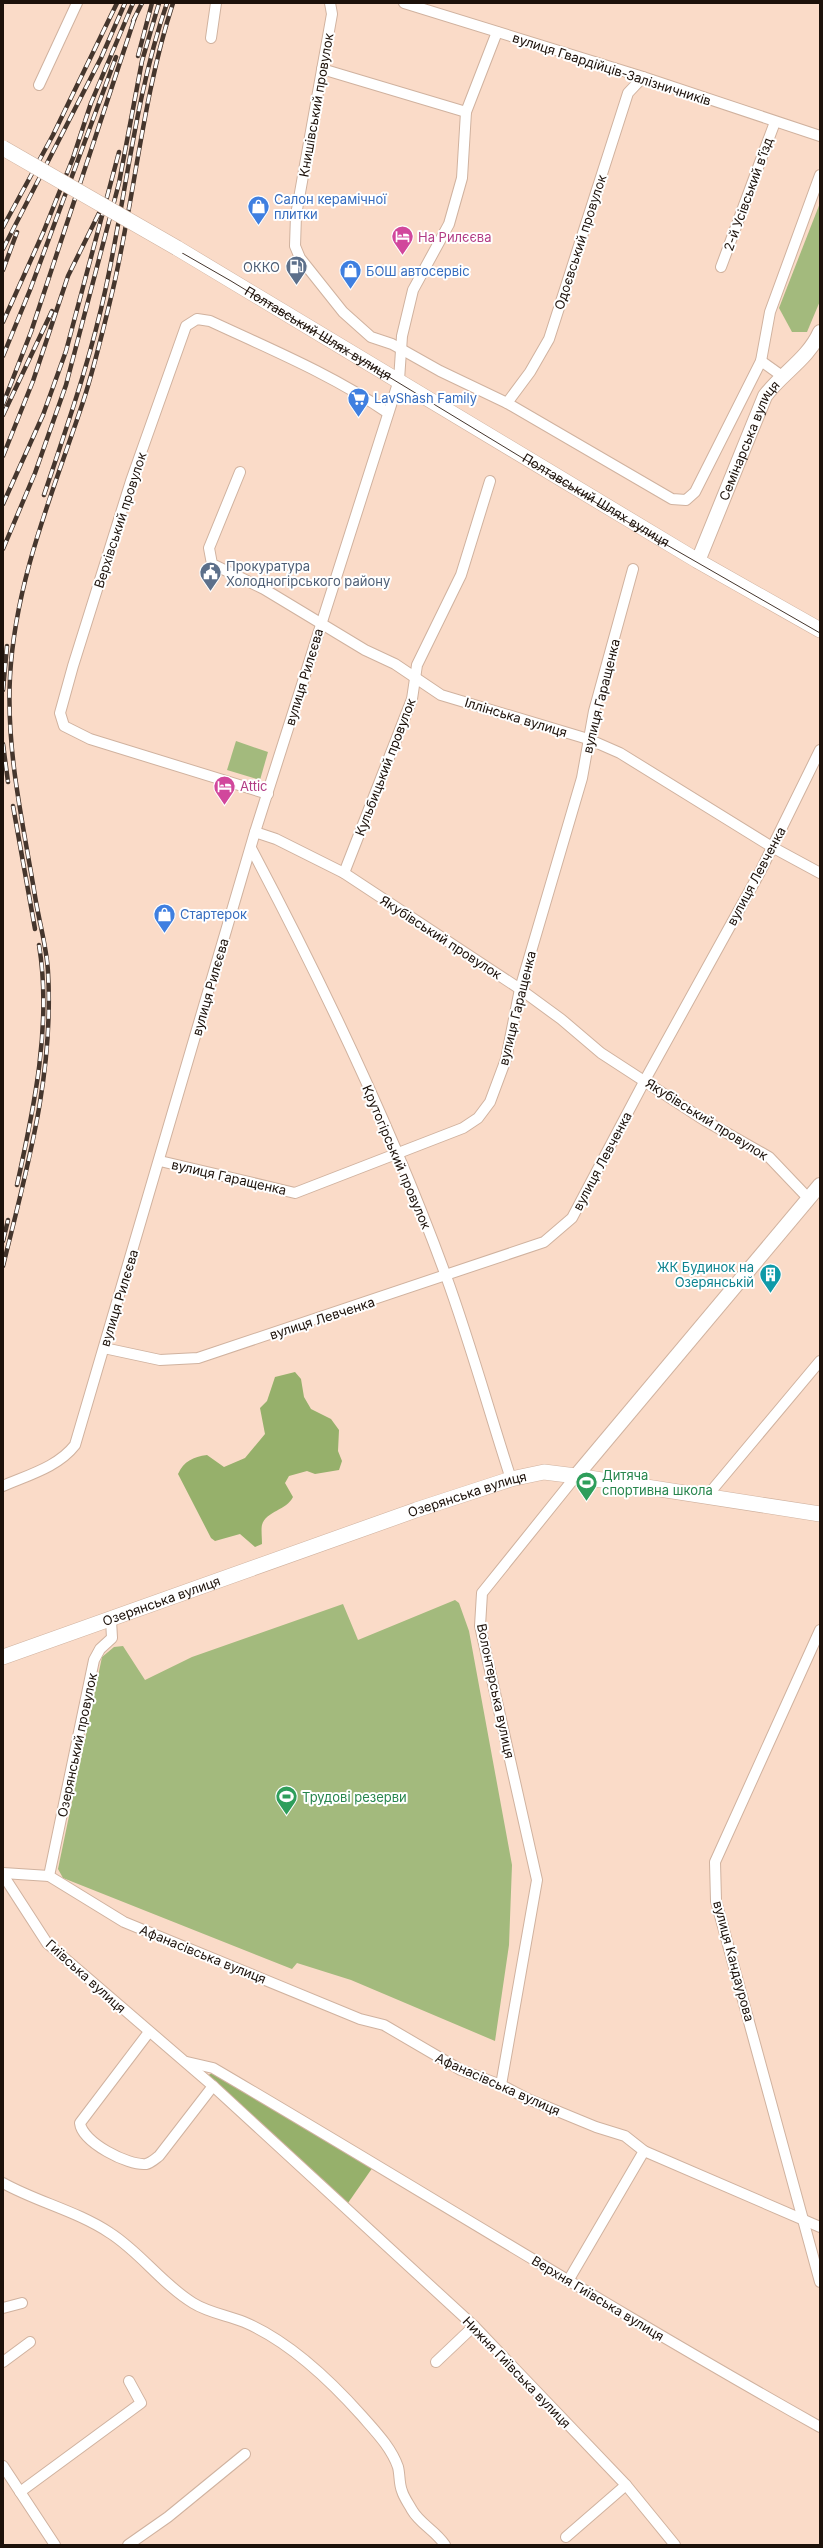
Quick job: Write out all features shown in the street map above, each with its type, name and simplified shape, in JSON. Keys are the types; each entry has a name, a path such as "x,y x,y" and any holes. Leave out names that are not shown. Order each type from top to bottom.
{"main road":[{"name":"Полтавський Шлях вулиця","path":"3,148 177,248 698,561 820,630"},
{"name":"Семінарська вулиця","path":"698,561 758,408 770,388 806,355 820,332"},
{"path":"576,1476 820,1185"},
{"name":"Озерянська вулиця","path":"3,1657 111,1620 416,1510 511,1479 544,1472 576,1476"},
{"path":"576,1476 820,1514"}],"street":[{"path":"39,85 77,3"},
{"path":"211,38 216,3"},
{"name":"Книшівський провулок","path":"330,3 332,14 296,215 295,246 300,258 343,312 370,337 402,348 440,371 507,403 672,499 686,500 695,492 761,361"},
{"name":"вулиця Гвардійців-Залізничників","path":"404,3 644,77 820,136"},
{"name":"вулиця Рилєєва","path":"3,1486 54,1464 66,1456 75,1445 160,1161 255,832 398,382 402,336 413,290 449,224 462,178 466,112 497,32"},
{"path":"322,69 466,112"},
{"name":"Одоєвський провулок","path":"507,403 530,372 549,339 628,94 644,77"},
{"name":"2-й Усівський в’їзд","path":"721,267 775,122"},
{"path":"782,376 761,361 770,312 820,175"},
{"name":"Верхівський провулок","path":"268,794 90,739 64,726 60,713 73,666 129,487 186,326 197,319 210,321 283,354 361,394 388,413"},
{"name":"Іллінська вулиця","path":"240,472 209,548 212,564 264,589 321,622 365,650 395,664 441,694 588,739 620,753 772,847 820,873"},
{"name":"Кульбицький провулок","path":"344,873 412,699 417,665 461,575 490,481"},
{"name":"вулиця Гаращенка","path":"160,1161 295,1193 463,1128 478,1118 490,1102 506,1059 520,989 582,778 588,739 633,569"},
{"name":"вулиця Левченка","path":"104,1348 160,1360 198,1358 446,1277 544,1242 572,1218 645,1080 772,847 820,750"},
{"name":"Якубівський провулок","path":"255,832 276,839 344,873 520,989 561,1019 602,1053 704,1120 769,1157 809,1199"},
{"name":"Крутогірський провулок","path":"251,848 313,966 398,1153 446,1277 511,1479"},
{"path":"707,1496 820,1361"},
{"name":"Волонтерська вулиця","path":"501,2085 537,1880 480,1626 482,1593 576,1476"},
{"name":"Озерянський провулок","path":"49,1876 94,1660 100,1649 112,1638 111,1620"},
{"name":"вулиця Кандаурова","path":"820,1630 715,1862 716,1901 820,2282"},
{"name":"Гиївська вулиця","path":"3,1874 49,1876"},
{"name":"Гиївська вулиця","path":"3,1874 47,1943 149,2032 185,2061 348,2211"},
{"name":"Афанасівська вулиця","path":"49,1876 124,1922 360,2019 384,2025 461,2070 501,2085 528,2099 596,2127 625,2136 644,2152 804,2222 820,2227"},
{"path":"149,2032 80,2123 84,2134 91,2140 104,2149 131,2162 145,2164 151,2162 159,2156 213,2086"},
{"name":"Гиївська вулиця","path":"185,2061 213,2068 379,2165"},
{"path":"568,2281 644,2152"},
{"name":"Верхня Гиївська вулиця","path":"379,2165 697,2358 820,2427"},
{"path":"3,2183 23,2194 73,2214 110,2233 168,2285 193,2304 215,2314 243,2322 272,2336 324,2377 384,2443 395,2461 402,2492 413,2512 433,2530 445,2545"},
{"name":"Нижня Гиївська вулиця","path":"348,2211 474,2326 626,2485 675,2545"},
{"path":"3,2308 22,2303"},
{"path":"436,2362 474,2326"},
{"path":"3,2362 30,2342"},
{"path":"20,2492 141,2403 129,2381"},
{"path":"128,2545 168,2517 245,2454"},
{"path":"3,2466 55,2545"},
{"path":"566,2537 626,2485"}],"green space":[{"path":"820,203 820,301 807,332 792,332 779,308"},
{"path":"236,741 268,752 260,780 227,770"},
{"path":"295,1372 301,1379 304,1397 311,1409 331,1419 339,1430 338,1451 342,1461 339,1470 315,1474 307,1471 289,1476 285,1483 293,1497 286,1505 272,1513 264,1520 262,1525 262,1544 255,1547 240,1534 215,1541 211,1538 178,1474 183,1466 193,1458 207,1455 224,1467 245,1458 265,1434 260,1408 267,1401 275,1377"},
{"name":"Трудові резерви","path":"455,1600 459,1603 469,1631 512,1865 509,1945 495,2041 351,1980 297,1963 292,1969 63,1878 58,1869 102,1657 114,1647 123,1646 145,1680 192,1657 343,1604 358,1640"},
{"path":"213,2073 373,2167 348,2203 208,2075"}],"tram line":[{"path":"3,150 231,281 646,533 820,633"}],"railway":[{"path":"3,227 53,135 117,3"},
{"path":"3,249 101,58 125,3"},
{"path":"3,322 43,233 73,158 91,103 133,3"},
{"path":"133,21 142,3"},
{"path":"138,56 152,3"},
{"path":"3,549 35,473 66,385 119,183 142,61 159,3"},
{"path":"44,495 78,392 100,313 113,252 139,108 156,37 167,3"},
{"path":"3,1266 37,1121 47,1048 49,1010 46,955 21,818 13,762 9,706 13,641 19,606 37,537 83,402 103,331 121,253 154,73 173,3"},
{"path":"3,404 31,332 135,17"},
{"path":"3,356 30,290 116,57"},
{"path":"3,504 43,415 66,351 119,152"},
{"path":"3,456 33,381 68,276 103,205"},
{"path":"3,270 17,232"},
{"path":"3,415 52,311"},
{"path":"3,690 7,646"},
{"path":"3,744 8,782"},
{"path":"13,806 35,929"},
{"path":"17,1185 35,1096 42,1035 43,1005 39,945"},
{"path":"3,1241 8,1220"}],"place":[{"name":"Салон керамічної плитки","path":"258,226"},
{"name":"На Рилєєва","path":"403,256"},
{"name":"ОККО","path":"296,286"},
{"name":"БОШ автосервіс","path":"351,290"},
{"name":"LavShash Family","path":"358,418"},
{"name":"Прокуратура Холодногірського району","path":"210,592"},
{"name":"Attic","path":"224,806"},
{"name":"Стартерок","path":"165,934"},
{"name":"ЖК Будинок на Озерянській","path":"770,1294"},
{"name":"Дитяча спортивна школа","path":"587,1502"},
{"name":"Трудові резерви","path":"286,1816"}]}
